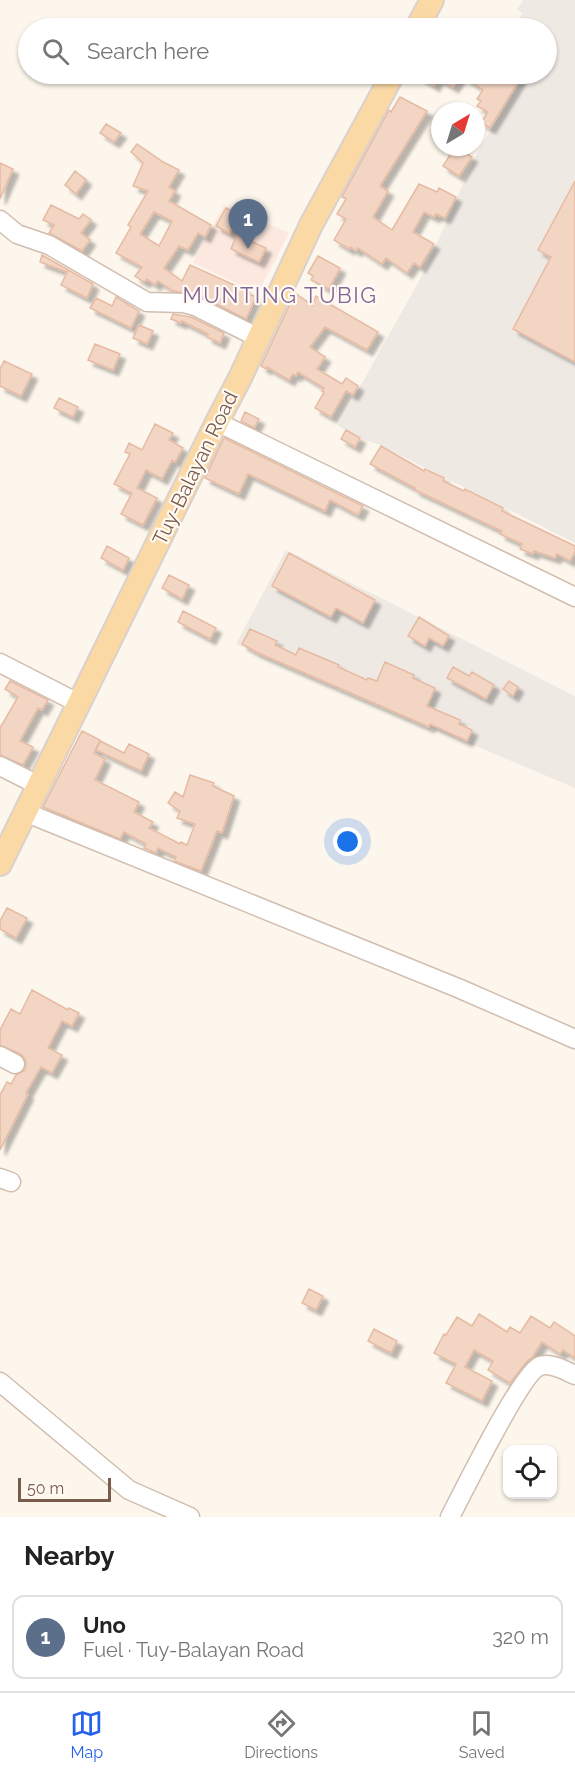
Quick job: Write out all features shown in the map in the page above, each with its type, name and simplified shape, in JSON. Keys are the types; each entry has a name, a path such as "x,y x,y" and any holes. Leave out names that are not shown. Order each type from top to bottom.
{"main road":[{"path":"422,18 432,0"},
{"name":"Tuy-Balayan Road","path":"0,864 259,338 311,225 388,84"}],"street":[{"path":"0,220 17,234 49,245 147,303 184,303 195,306 259,338"},
{"path":"217,423 575,597"},
{"path":"0,663 80,704"},
{"path":"0,766 40,786"},
{"path":"27,813 458,988 575,1040"},
{"path":"450,1517 512,1400 533,1371 540,1366 550,1366 575,1375"},
{"path":"0,1382 129,1490 190,1517"}],"shaded area":[{"path":"523,0 575,0 575,543 338,426 424,272 476,156 485,156 485,140 519,84 557,84 557,18 520,18 522,13 517,10"},
{"path":"224,205 289,233 258,293 193,263"},
{"path":"286,550 575,696 575,788 236,644"}],"building":[{"path":"474,84 517,84 490,128 485,125 485,117 488,112 485,110 485,102 477,99 483,90"},
{"path":"400,97 427,111 380,186 388,191 373,217 392,230 419,184 437,192 439,188 456,197 445,218 436,214 434,217 424,212 413,232 434,244 420,267 414,263 407,273 386,258 382,264 358,248 356,251 351,247 349,249 334,240 346,219 337,214 346,199 342,197 389,110 391,112"},
{"path":"106,124 121,133 114,142 100,133"},
{"path":"137,144 179,170 169,187 175,191 169,201 211,225 205,237 198,233 188,250 179,246 164,268 182,281 190,265 250,292 249,294 256,297 246,319 198,295 173,291 158,281 155,285 147,279 144,282 135,276 142,267 116,253 131,227 128,225 148,191 133,186 143,163 131,152","holes":["154,212 172,221 159,246 140,234"]},
{"path":"449,156 472,157 459,176 443,166"},
{"path":"0,163 13,169 0,199"},
{"path":"75,171 86,180 76,194 65,185"},
{"path":"575,181 575,362 513,329 551,257 538,250"},
{"path":"51,205 79,219 83,214 91,220 81,233 90,240 82,251 49,233 54,225 43,220"},
{"path":"226,208 239,215 229,233 216,226"},
{"path":"237,235 266,248 259,262 231,249"},
{"path":"42,255 93,284 87,298 61,285 68,270 67,272 40,262"},
{"path":"318,256 340,268 329,289 311,280 313,276 308,273"},
{"path":"295,293 312,305 316,296 378,332 367,350 325,327 310,347 325,357 317,369 342,384 346,378 358,386 353,395 346,391 331,417 315,408 324,388 298,372 296,376 293,374 289,380 261,366"},
{"path":"116,297 139,311 131,328 90,308 96,298 112,306"},
{"path":"173,314 191,317 224,333 220,343 182,321 181,323 171,319"},
{"path":"139,325 153,331 147,344 133,338"},
{"path":"95,344 120,354 113,370 88,360"},
{"path":"4,361 32,374 21,396 0,386 0,369"},
{"path":"59,398 78,407 73,417 54,408"},
{"path":"245,412 259,419 254,428 241,421"},
{"path":"155,424 173,433 169,440 183,448 175,462 172,460 162,479 146,470 137,488 157,498 143,525 121,514 132,493 114,484 130,454 125,452 129,443 142,450"},
{"path":"346,430 360,438 355,447 341,439"},
{"path":"224,438 363,506 358,515 330,500 325,511 248,474 239,494 205,478"},
{"path":"381,446 424,471 425,469 444,478 443,481 464,491 465,489 503,508 502,511 575,546 575,552 570,561 557,554 555,558 520,549 522,544 500,534 502,531 415,490 370,464"},
{"path":"107,546 129,558 123,570 101,558"},
{"path":"289,553 375,600 363,623 336,608 331,617 272,586"},
{"path":"169,575 189,585 182,599 162,588"},
{"path":"183,611 216,628 210,639 178,622"},
{"path":"419,617 449,636 443,646 429,638 425,646 408,636"},
{"path":"250,629 277,641 275,645 296,655 299,648 367,680 368,678 377,681 385,662 414,675 413,678 435,688 427,706 460,720 459,724 472,730 467,741 430,724 429,727 256,652 242,644"},
{"path":"453,667 469,676 472,672 494,685 486,699 447,678"},
{"path":"10,681 48,700 42,710 38,708 20,741 33,747 23,765 0,755 0,728 18,697 5,689"},
{"path":"509,681 518,687 513,696 503,689"},
{"path":"82,731 100,740 94,753 105,759 95,780 139,802 134,812 153,822 149,828 180,844 181,842 187,845 195,824 177,818 180,811 168,803 175,792 183,797 190,775 214,783 213,786 234,796 222,833 217,831 201,871 174,861 176,857 158,848 156,853 144,848 146,844 124,832 120,839 43,807"},
{"path":"100,741 124,753 129,744 149,754 141,771 96,750"},
{"path":"7,908 27,918 16,938 0,929 0,921"},
{"path":"32,990 68,1010 69,1008 79,1013 72,1026 62,1021 48,1048 62,1055 52,1073 41,1067 26,1093 28,1094 0,1150 0,1095 7,1082 11,1084 16,1075 25,1070 26,1064 21,1054 0,1045 0,1030 11,1009 20,1014"},
{"path":"309,1289 323,1296 316,1310 302,1303"},
{"path":"479,1314 507,1332 510,1327 520,1333 531,1316 550,1328 554,1322 575,1336 575,1358 563,1350 560,1354 542,1342 532,1358 510,1383 488,1370 493,1361 474,1350 465,1367 492,1381 482,1401 446,1383 456,1364 434,1353 444,1334 446,1335 457,1317 472,1326"},
{"path":"374,1329 397,1341 391,1353 368,1341"}],"place":[{"name":"Uno","path":"248,249"}],"district":[{"name":"MUNTING TUBIG","path":"280,295"}]}
